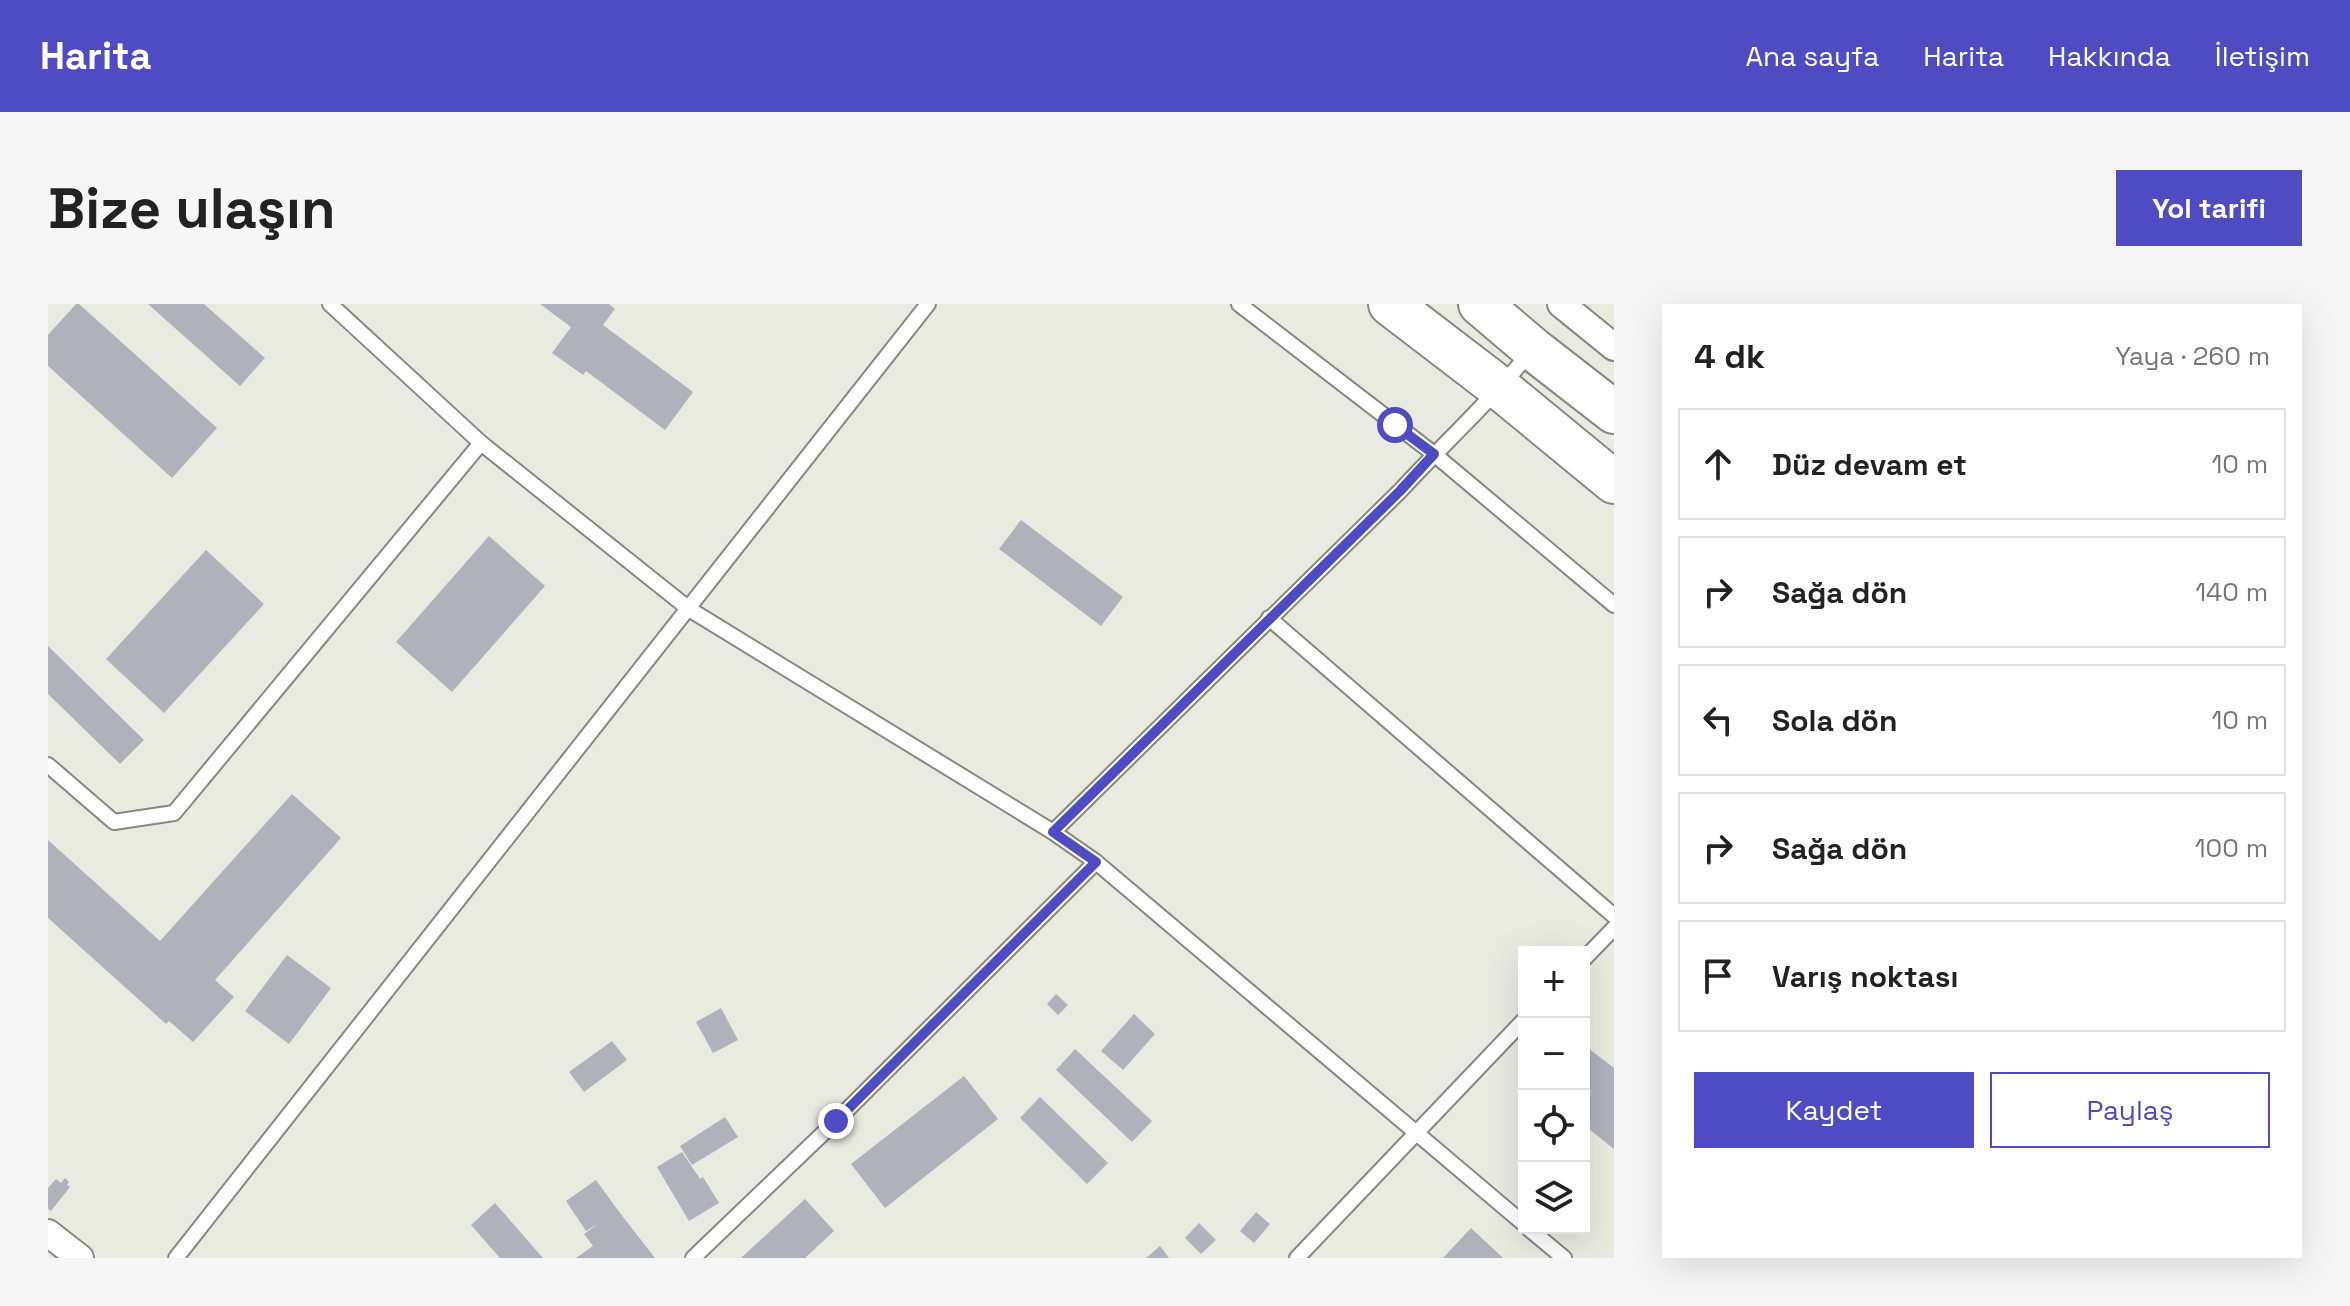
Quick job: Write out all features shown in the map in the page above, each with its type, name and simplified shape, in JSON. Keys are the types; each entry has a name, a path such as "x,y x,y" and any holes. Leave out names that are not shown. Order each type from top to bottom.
{"main road":[{"path":"1390,304 1501,389 1614,482"},
{"path":"1480,304 1614,412"}],"street":[{"path":"1561,304 1614,347"},
{"path":"48,1233 80,1258"}],"lane":[{"path":"330,304 481,443 689,609 1053,832 1096,862 1518,1219"},
{"path":"176,1258 928,304"},
{"path":"1239,304 1434,454 1614,605"},
{"path":"1053,832 1400,491 1501,389 1533,349"},
{"path":"48,765 114,822 174,813 481,443"},
{"path":"1269,618 1614,916"},
{"path":"693,1258 870,1088 1096,862"},
{"path":"1590,953 1614,928"},
{"path":"1297,1258 1518,1026"},
{"path":"1536,1234 1564,1258"}],"building":[{"path":"76,304 217,428 172,478 48,366 48,335"},
{"path":"148,304 204,304 265,358 240,386"},
{"path":"540,304 609,304 615,309 603,325 693,392 665,430 586,371 583,375 552,353 571,327"},
{"path":"1021,520 1123,597 1101,626 999,549"},
{"path":"489,536 545,586 452,692 396,642"},
{"path":"206,550 264,604 164,713 106,659"},
{"path":"48,646 144,740 120,764 48,694"},
{"path":"292,794 341,838 215,980 234,997 193,1042 169,1021 166,1024 48,918 48,840 160,941"},
{"path":"287,955 331,988 289,1044 245,1011"},
{"path":"1056,994 1068,1005 1058,1015 1047,1004"},
{"path":"721,1008 738,1040 713,1053 696,1022"},
{"path":"1134,1014 1155,1034 1123,1070 1101,1051"},
{"path":"612,1041 627,1060 584,1092 569,1072"},
{"path":"1075,1049 1152,1121 1132,1142 1056,1070"},
{"path":"1590,1050 1614,1068 1614,1149 1590,1130"},
{"path":"964,1076 998,1119 885,1208 851,1164"},
{"path":"1040,1097 1108,1163 1087,1184 1020,1118"},
{"path":"725,1117 738,1137 692,1165 680,1146"},
{"path":"682,1152 719,1203 689,1221 657,1167"},
{"path":"65,1178 70,1187 51,1211 48,1209 48,1188 56,1179 61,1183"},
{"path":"596,1180 655,1258 576,1258 593,1246 584,1234 599,1223 586,1231 566,1201"},
{"path":"805,1199 834,1231 805,1258 741,1258"},
{"path":"495,1203 543,1258 500,1258 471,1225"},
{"path":"1256,1212 1270,1224 1254,1243 1240,1231"},
{"path":"1199,1223 1216,1240 1201,1254 1185,1238"},
{"path":"1471,1228 1503,1258 1443,1258"},
{"path":"1160,1246 1169,1258 1146,1258"}],"route":[{"path":"836,1121 1096,862 1053,832 1434,454 1395,425"}]}
